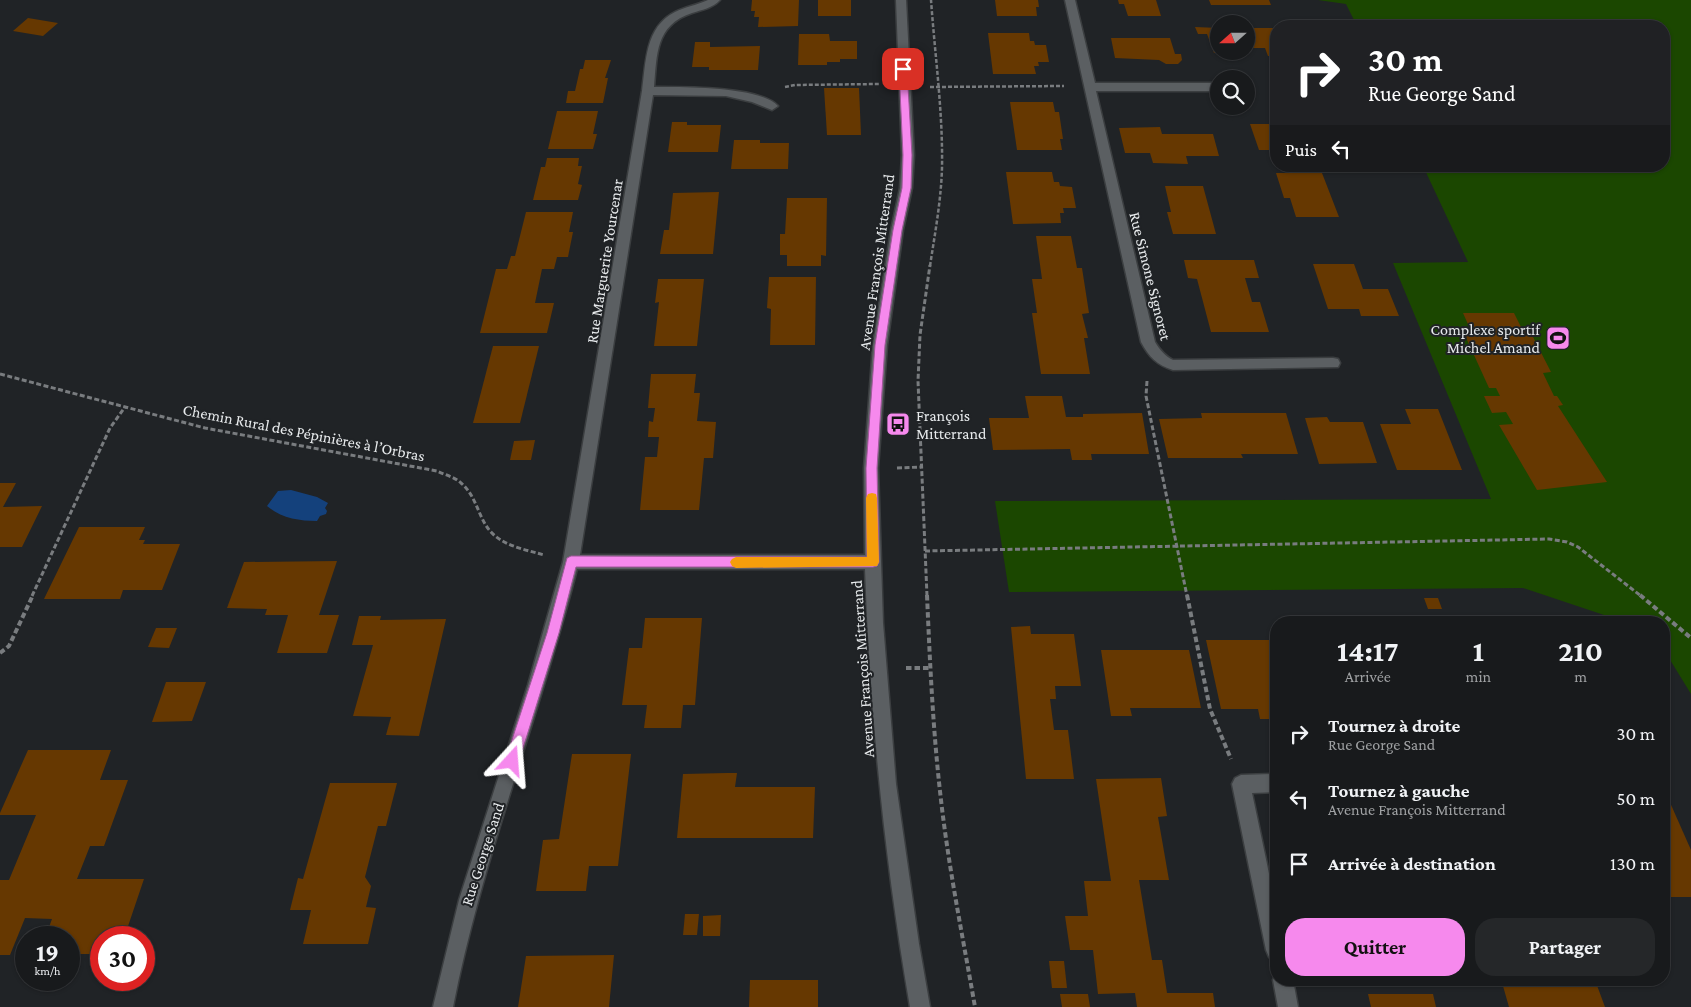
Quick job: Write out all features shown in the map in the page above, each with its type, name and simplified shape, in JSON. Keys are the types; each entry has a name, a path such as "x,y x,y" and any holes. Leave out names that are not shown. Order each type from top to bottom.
{"street":[{"name":"Rue Marguerite Yourcenar","path":"571,562 655,38 659,28 667,20 715,0"},
{"name":"Avenue François Mitterrand","path":"900,0 908,155 906,188 897,230 880,345 871,468 876,651 887,784 909,944 920,1007"},
{"name":"Rue Simone Signoret","path":"1070,0 1148,342 1158,358 1173,365 1333,364"},
{"path":"1089,87 1210,87"},
{"path":"648,91 723,91 743,95 772,106"},
{"path":"571,562 873,562"},
{"name":"Rue George Sand","path":"443,1007 450,966 464,909 553,633 571,562"},
{"path":"1270,783 1241,784 1270,922"},
{"path":"1284,986 1288,1007"}],"path":[{"path":"931,0 942,168 939,206 918,358 924,551 941,801 954,889 975,1007"},
{"path":"779,88 795,85 886,84"},
{"path":"937,88 1070,86"},
{"path":"1158,358 1148,380 1146,396 1210,709 1241,784"},
{"name":"Chemin Rural des Pépinières à l’Orbras","path":"0,374 205,428 437,471 462,482 472,496 486,526 493,535 510,546 571,562"},
{"path":"0,653 8,646 110,428 126,407"},
{"path":"924,551 1549,539 1567,542 1578,547 1664,616"},
{"path":"1670,621 1691,638"}],"green space":[{"name":"Complexe sportif Michel Amand","path":"1318,0 1691,0 1691,694 1670,660 1670,616 1607,616 1523,588 1009,592 995,501 1491,499 1393,263 1468,262 1426,172 1670,172 1670,20 1354,20 1346,4"}],"water":[{"path":"291,490 317,497 328,503 325,508 326,514 320,516 317,521 304,520 284,516 267,506 278,491"}],"building":[{"path":"752,0 799,0 798,26 758,27 759,17 754,17 755,11 751,11"},
{"path":"818,0 851,0 851,16 818,16"},
{"path":"995,0 1038,0 1039,7 1036,7 1037,16 997,16"},
{"path":"1118,0 1156,0 1161,16 1128,16 1124,4 1119,4"},
{"path":"1209,0 1269,0 1271,5 1211,5"},
{"path":"28,18 58,23 43,36 13,31"},
{"path":"1195,27 1210,28 1210,42 1207,34 1198,34"},
{"path":"1255,28 1270,28 1270,56 1268,56 1265,48 1255,48"},
{"path":"988,33 1029,33 1030,41 1034,41 1035,45 1046,45 1049,62 1038,62 1039,66 1034,66 1036,74 993,74"},
{"path":"799,34 829,34 830,41 857,41 857,59 840,59 840,62 827,62 827,65 798,65"},
{"path":"1111,38 1170,38 1175,54 1181,54 1182,60 1178,64 1166,64 1159,60 1115,58"},
{"path":"695,42 710,42 710,47 760,46 758,70 709,70 709,67 692,67"},
{"path":"585,60 611,60 605,78 608,78 603,103 566,103 568,91 575,91 580,69 583,69"},
{"path":"824,88 859,88 861,135 827,135"},
{"path":"1010,102 1053,102 1055,112 1059,112 1063,139 1060,139 1062,150 1017,150"},
{"path":"557,111 598,111 593,134 597,134 593,149 548,149"},
{"path":"672,122 687,122 687,125 721,125 718,152 668,152"},
{"path":"1250,124 1270,124 1270,150 1259,150"},
{"path":"1160,127 1162,134 1213,134 1219,156 1186,156 1188,164 1153,163 1150,153 1125,153 1119,128"},
{"path":"734,140 760,140 760,143 789,143 788,169 731,169"},
{"path":"547,158 579,158 578,166 582,166 578,184 582,185 578,200 533,200 541,167 545,167"},
{"path":"1006,172 1052,172 1054,182 1059,182 1060,186 1072,187 1076,208 1063,208 1064,213 1060,213 1061,223 1013,224"},
{"path":"1276,173 1322,173 1339,217 1296,217 1290,198 1284,198"},
{"path":"1165,186 1203,186 1216,234 1173,234 1167,212 1171,212"},
{"path":"719,192 713,254 660,254 664,230 669,230 673,193"},
{"path":"787,198 827,198 826,256 821,255 821,266 787,266 787,255 780,255 780,234 785,234"},
{"path":"526,212 573,212 569,232 573,232 568,257 557,257 554,269 542,269 535,303 554,303 547,333 480,333 496,269 507,269 511,256 515,256"},
{"path":"1036,236 1071,236 1077,268 1082,268 1089,313 1082,314 1088,338 1084,338 1090,374 1041,374 1032,313 1037,313 1032,279 1042,279"},
{"path":"1184,260 1254,260 1259,278 1245,278 1252,302 1260,302 1269,332 1211,332 1197,279 1188,278"},
{"path":"1313,264 1354,264 1363,289 1388,289 1399,316 1361,316 1359,309 1328,309"},
{"path":"769,277 816,277 815,345 770,345 771,309 767,308"},
{"path":"658,279 704,279 697,346 654,346 659,302 655,303"},
{"path":"1463,313 1514,313 1523,331 1530,331 1551,372 1543,373 1554,396 1557,396 1563,405 1558,406 1607,482 1537,490 1499,425 1513,424 1506,412 1492,413 1484,396 1500,396 1496,388 1489,388 1463,331 1471,331"},
{"path":"493,346 539,346 520,423 473,423"},
{"path":"651,374 696,374 694,393 700,393 697,421 716,422 713,458 704,458 699,510 640,510 645,457 657,457 659,437 648,437 649,421 653,422 655,408 648,408"},
{"path":"1025,396 1062,396 1066,417 1083,417 1083,414 1142,413 1149,454 1091,454 1092,460 1072,460 1070,449 993,450 989,418 1029,418"},
{"path":"1405,409 1438,409 1462,470 1397,470 1380,424 1411,424"},
{"path":"1201,413 1286,413 1298,454 1241,454 1243,458 1168,458 1159,419 1202,418"},
{"path":"1327,417 1330,422 1363,422 1377,463 1319,464 1305,418"},
{"path":"535,440 531,460 510,460 514,441"},
{"path":"0,483 16,483 3,507 42,506 22,547 0,547"},
{"path":"79,527 145,527 139,540 145,540 143,544 180,544 162,590 123,590 120,599 44,599"},
{"path":"337,561 319,615 339,615 327,653 277,653 288,615 265,615 267,609 227,608 244,562"},
{"path":"1424,598 1438,598 1442,609 1428,609"},
{"path":"359,616 381,616 380,620 446,619 419,736 386,735 391,717 353,716 373,645 352,645"},
{"path":"645,618 702,618 695,705 683,705 681,728 644,728 647,705 622,705 629,648 642,648"},
{"path":"1030,626 1031,634 1074,634 1081,686 1055,686 1056,699 1050,699 1054,730 1068,730 1074,779 1026,779 1011,627"},
{"path":"156,628 177,628 169,648 148,647"},
{"path":"1206,640 1270,640 1270,719 1260,719 1258,709 1221,709"},
{"path":"1101,650 1189,650 1201,708 1130,708 1132,716 1111,716"},
{"path":"166,682 206,682 192,721 152,722"},
{"path":"28,750 111,750 100,780 128,780 104,846 90,846 77,879 144,879 128,926 90,926 90,954 80,954 80,926 49,926 52,919 25,918 22,926 15,926 15,943 10,955 0,955 0,880 9,880 36,815 0,815"},
{"path":"572,754 631,754 618,866 589,866 586,891 536,891 543,840 559,839"},
{"path":"737,773 735,787 815,787 813,838 677,838 683,774"},
{"path":"1161,778 1167,816 1158,817 1169,880 1139,880 1152,960 1162,960 1167,993 1213,993 1215,1007 1137,1007 1135,993 1098,994 1093,950 1070,950 1065,916 1088,916 1084,881 1111,881 1096,779"},
{"path":"330,783 397,783 386,826 378,826 365,877 371,886 366,907 376,908 368,944 303,944 311,910 290,910 298,878 303,879"},
{"path":"1670,803 1691,850 1691,897 1670,897"},
{"path":"685,914 699,914 697,935 683,935"},
{"path":"721,915 720,936 703,936 703,916"},
{"path":"614,955 609,1007 518,1007 526,956"},
{"path":"1049,961 1064,961 1067,988 1052,988"},
{"path":"750,980 818,980 818,1007 749,1007"},
{"path":"1503,986 1597,986 1605,1007 1509,1007"},
{"path":"1060,994 1088,994 1090,1007 1062,1007"},
{"path":"1368,994 1433,994 1436,1007 1371,1007"}],"slow traffic":[{"path":"736,562 873,562 872,498"}],"place":[{"name":"Complexe sportif Michel Amand","path":"1558,338"},
{"name":"François Mitterrand","path":"898,424"}],"route":[{"path":"512,761 553,633 571,562 873,562 871,468 880,345 897,230 906,188 908,155 903,69"}]}
